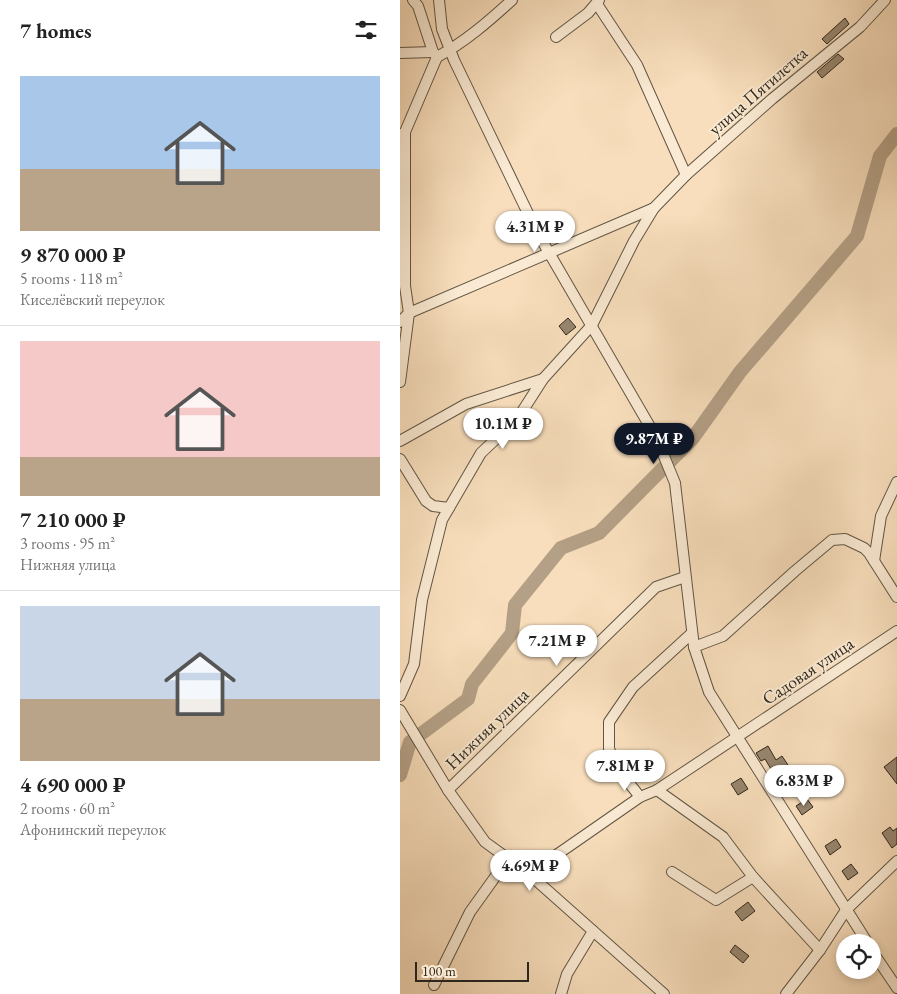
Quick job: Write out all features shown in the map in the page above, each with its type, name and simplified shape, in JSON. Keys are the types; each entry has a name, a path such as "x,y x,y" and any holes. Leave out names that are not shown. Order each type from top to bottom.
{"street":[{"path":"400,382 409,313 405,286 402,134 435,54 418,6 413,0"},
{"path":"439,0 442,29 450,50 533,224 656,437 675,483 694,647 709,692 862,934"},
{"path":"400,53 435,54 450,50 487,23 512,0"},
{"name":"улица Пятилетка","path":"400,696 414,664 422,600 442,520 481,453 518,418 543,379 592,325 634,241 654,208 686,176 772,99 860,27 885,0"},
{"path":"556,37 588,13 598,2 637,65 686,176"},
{"name":"улица Пятилетка","path":"409,313 654,208"},
{"path":"400,322 409,313"},
{"path":"400,441 466,404 543,379"},
{"path":"400,460 426,501 433,506 449,508"},
{"path":"874,561 881,516 897,482"},
{"path":"694,647 723,636 832,540 845,539 864,548 897,598"},
{"name":"Нижняя улица","path":"448,790 656,587 685,577"},
{"name":"Садовая улица","path":"529,874 640,797 657,790 897,631"},
{"path":"640,797 620,770 609,749 609,722 633,687 692,633"},
{"path":"401,712 448,790 485,842 529,874 664,994"},
{"path":"657,790 723,837 753,877 820,950"},
{"path":"434,985 470,912 508,859"},
{"path":"786,994 820,950 846,910 897,861"},
{"path":"672,872 716,900 753,877"},
{"path":"561,994 567,974 594,931"},
{"path":"881,964 897,988"}],"building":[{"path":"845,18 849,24 827,44 822,39"},
{"path":"838,54 844,59 822,78 817,72"},
{"path":"568,318 576,327 566,335 559,326"},
{"path":"768,746 776,760 782,756 788,765 774,774 765,759 761,761 756,753"},
{"path":"897,757 897,784 884,767"},
{"path":"793,777 799,786 788,793 782,784"},
{"path":"741,778 748,789 738,795 731,784"},
{"path":"807,799 813,807 802,815 796,806"},
{"path":"890,827 893,831 897,828 897,844 892,848 882,833"},
{"path":"836,839 841,847 830,855 825,846"},
{"path":"851,864 858,873 848,880 842,871"},
{"path":"748,902 755,911 742,921 735,912"},
{"path":"735,945 749,956 743,963 730,952"}],"waterway":[{"path":"400,775 410,742 468,699 472,684 512,633 515,605 561,548 599,533 693,438 740,372 857,236 880,156 897,134"}]}
